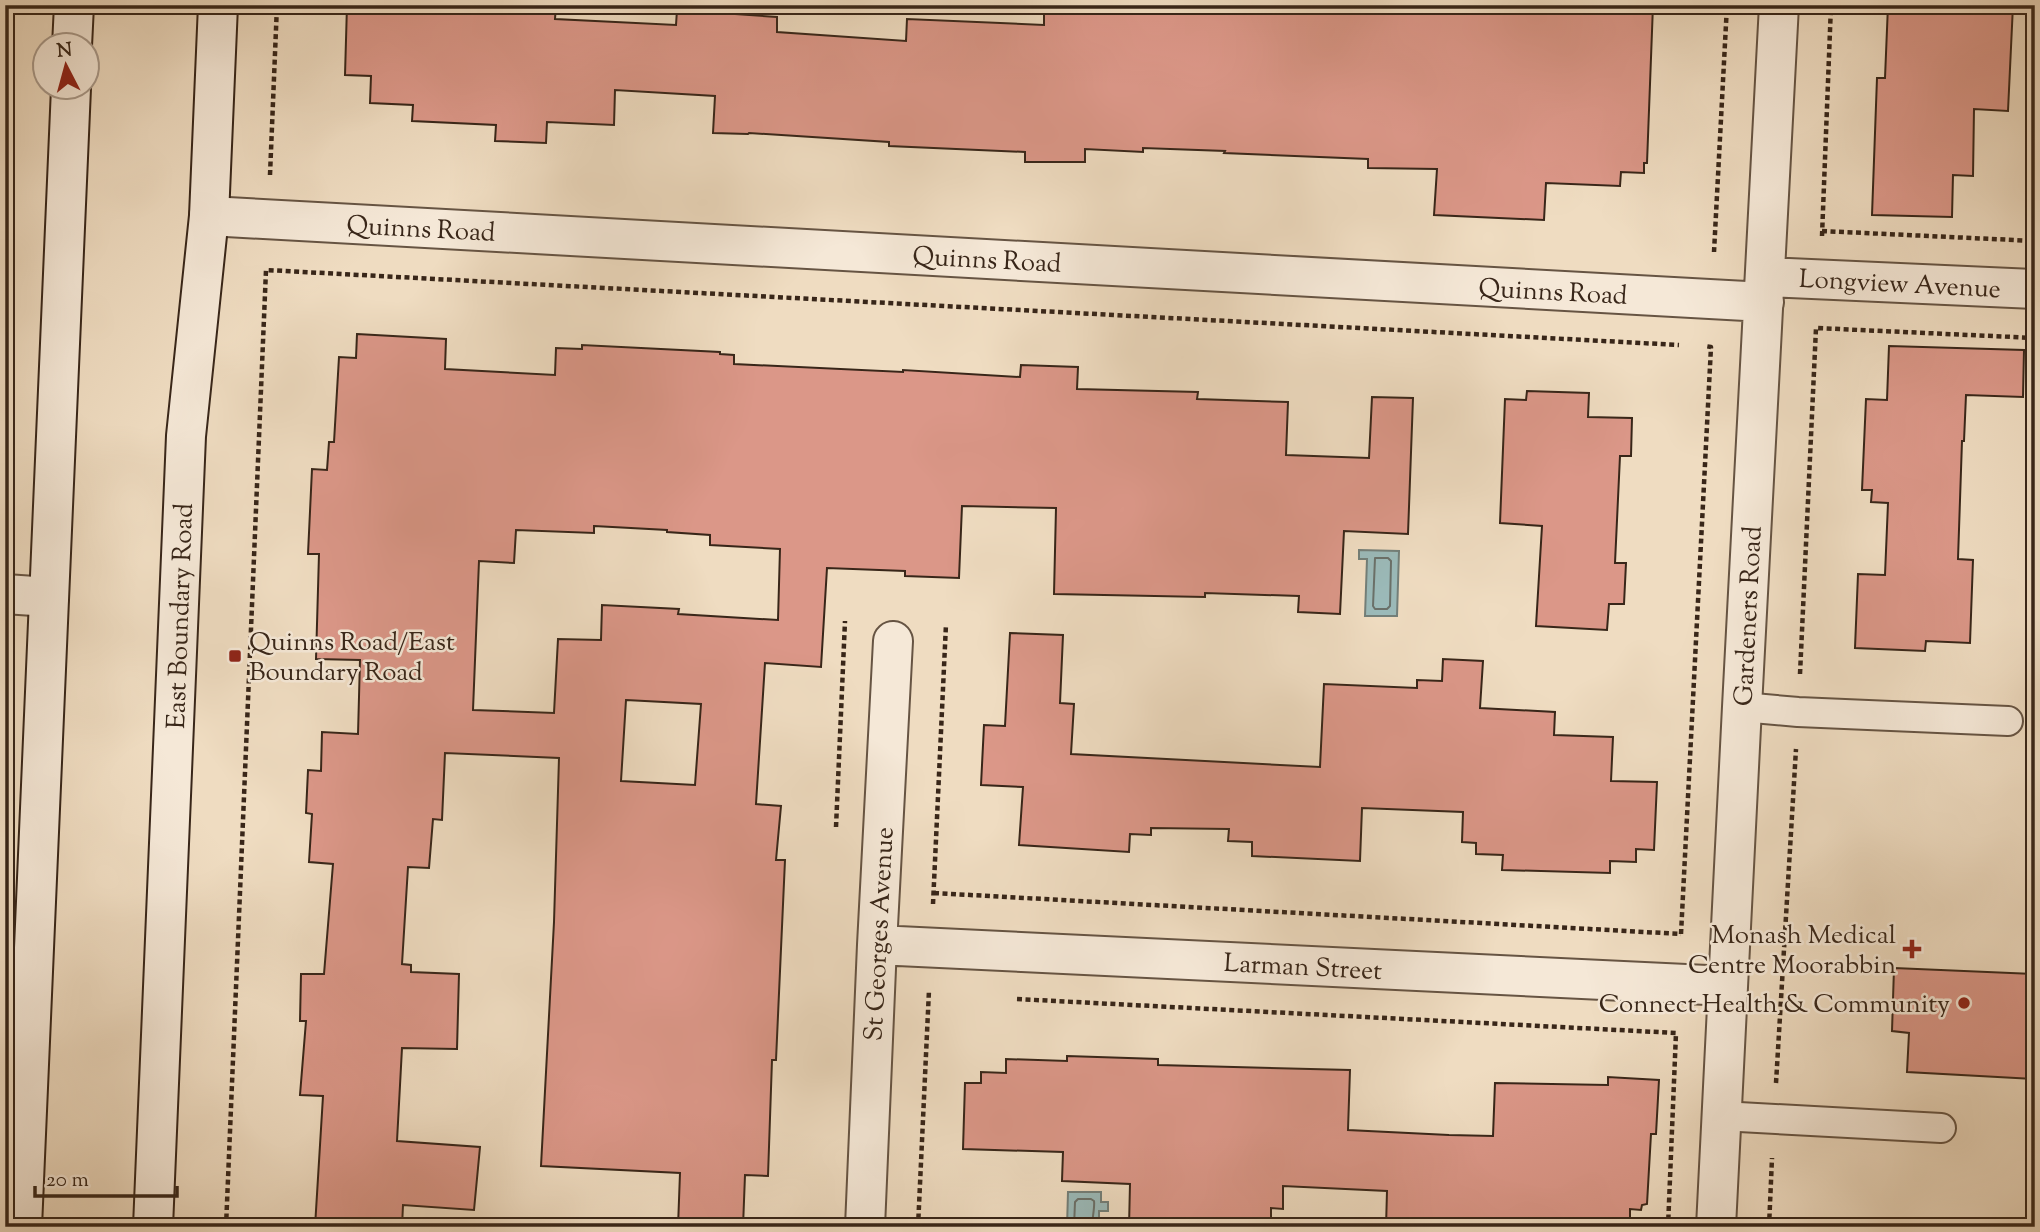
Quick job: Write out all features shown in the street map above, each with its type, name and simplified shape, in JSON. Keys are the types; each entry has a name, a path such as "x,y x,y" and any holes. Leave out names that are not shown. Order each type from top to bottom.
{"street":[{"path":"73,32 74,5"},
{"name":"East Boundary Road","path":"153,1227 186,436 209,216 218,5"},
{"name":"Gardeners Road","path":"1716,1227 1779,5"},
{"path":"22,1227 70,102"},
{"name":"Quinns Road","path":"209,216 1765,290"},
{"name":"Longview Avenue","path":"1765,290 1819,279 2035,289"},
{"path":"5,594 49,597"},
{"name":"St Georges Avenue","path":"865,1227 893,641"},
{"name":"Larman Street","path":"877,945 1728,986"}],"lane":[{"path":"1742,707 2008,721"},
{"path":"1721,1116 1941,1128"}],"path":[{"path":"226,1227 277,5"},
{"path":"1714,252 1727,5"},
{"path":"1816,328 1832,5"},
{"path":"1822,231 2035,241"},
{"path":"266,270 1684,345"},
{"path":"1681,934 1711,347 1697,346"},
{"path":"1012,999 1676,1033 1668,1227"}],"water":[{"path":"1359,550 1399,551 1397,616 1365,616 1367,559 1359,559"},
{"path":"1068,1192 1101,1192 1101,1202 1108,1202 1108,1211 1099,1211 1099,1227 1067,1227"}],"building":[{"path":"347,5 556,5 555,19 676,25 677,10 777,17 777,32 906,41 907,19 1044,25 1044,5 1653,5 1647,163 1644,163 1644,173 1621,172 1620,186 1546,183 1544,220 1434,215 1437,169 1368,168 1368,159 1143,148 1143,152 1085,149 1085,162 1025,162 1025,152 889,146 889,142 713,133 715,96 615,90 614,125 547,122 546,143 495,141 496,125 412,121 413,105 370,103 371,76 345,75"},
{"path":"1888,5 2013,5 2008,111 1974,109 1973,176 1953,175 1952,217 1872,215 1877,78 1885,78"},
{"path":"357,334 446,339 445,369 555,375 556,348 582,349 582,345 720,352 734,355 734,364 903,372 1020,377 1021,365 1078,367 1077,389 1198,392 1197,399 1288,402 1286,455 1369,458 1372,397 1413,398 1408,534 1344,531 1340,614 1298,612 1299,596 1205,593 1205,597 1054,594 1056,508 962,506 959,578 905,576 905,571 827,568 821,667 765,663 756,804 781,806 776,860 785,860 776,1060 772,1060 768,1176 745,1175 743,1227 678,1227 680,1173 541,1166 554,922 559,758 445,753 442,820 433,819 429,868 408,867 402,964 411,965 411,972 459,974 457,1049 402,1048 397,1141 480,1147 474,1210 403,1205 402,1227 315,1227 323,1096 300,1095 306,1021 300,1021 301,974 324,974 333,864 309,862 312,814 306,813 308,770 321,771 322,732 358,734 360,660 316,659 319,554 308,554 312,469 327,470 329,442 334,442 339,357 356,358","holes":["594,526 710,535 710,545 780,549 778,620 678,614 679,609 602,605 601,640 558,639 554,713 473,710 479,561 514,563 516,530 594,533","626,700 701,704 695,785 621,781"]},
{"path":"1889,346 2024,350 2023,397 1966,395 1958,559 1973,560 1970,643 1926,641 1925,651 1855,648 1858,574 1885,575 1888,503 1871,502 1872,490 1862,490 1866,399 1887,400"},
{"path":"1527,391 1589,393 1588,417 1632,418 1631,456 1620,456 1615,563 1626,563 1624,604 1609,604 1607,630 1536,626 1542,526 1500,523 1505,399 1526,400"},
{"path":"1010,633 1063,635 1060,703 1074,704 1071,754 1320,767 1324,684 1417,688 1417,680 1442,681 1443,659 1483,661 1480,708 1555,712 1554,735 1613,737 1611,781 1657,782 1654,850 1636,849 1636,862 1610,861 1610,873 1502,870 1503,855 1476,854 1476,843 1462,842 1463,812 1362,808 1360,861 1252,856 1252,842 1228,841 1229,829 1151,828 1151,835 1130,834 1129,852 1019,845 1023,787 981,785 984,725 1005,726"},
{"name":"Connect Health & Community","path":"1894,968 2035,974 2035,1079 1907,1072 1909,1033 1892,1031"},
{"path":"1067,1056 1158,1059 1158,1065 1350,1070 1348,1130 1449,1135 1493,1136 1495,1083 1608,1085 1608,1077 1659,1080 1656,1134 1651,1134 1647,1204 1642,1205 1641,1210 1630,1209 1630,1227 1386,1227 1387,1191 1283,1186 1283,1209 1271,1208 1271,1227 1129,1227 1130,1184 1062,1181 1063,1152 963,1149 965,1083 981,1083 981,1072 1006,1073 1006,1059 1067,1061"}],"place":[{"name":"Quinns Road/East Boundary Road","path":"235,656"},
{"name":"Monash Medical Centre Moorabbin","path":"1912,949"},
{"name":"Connect Health & Community","path":"1964,1003"}]}
